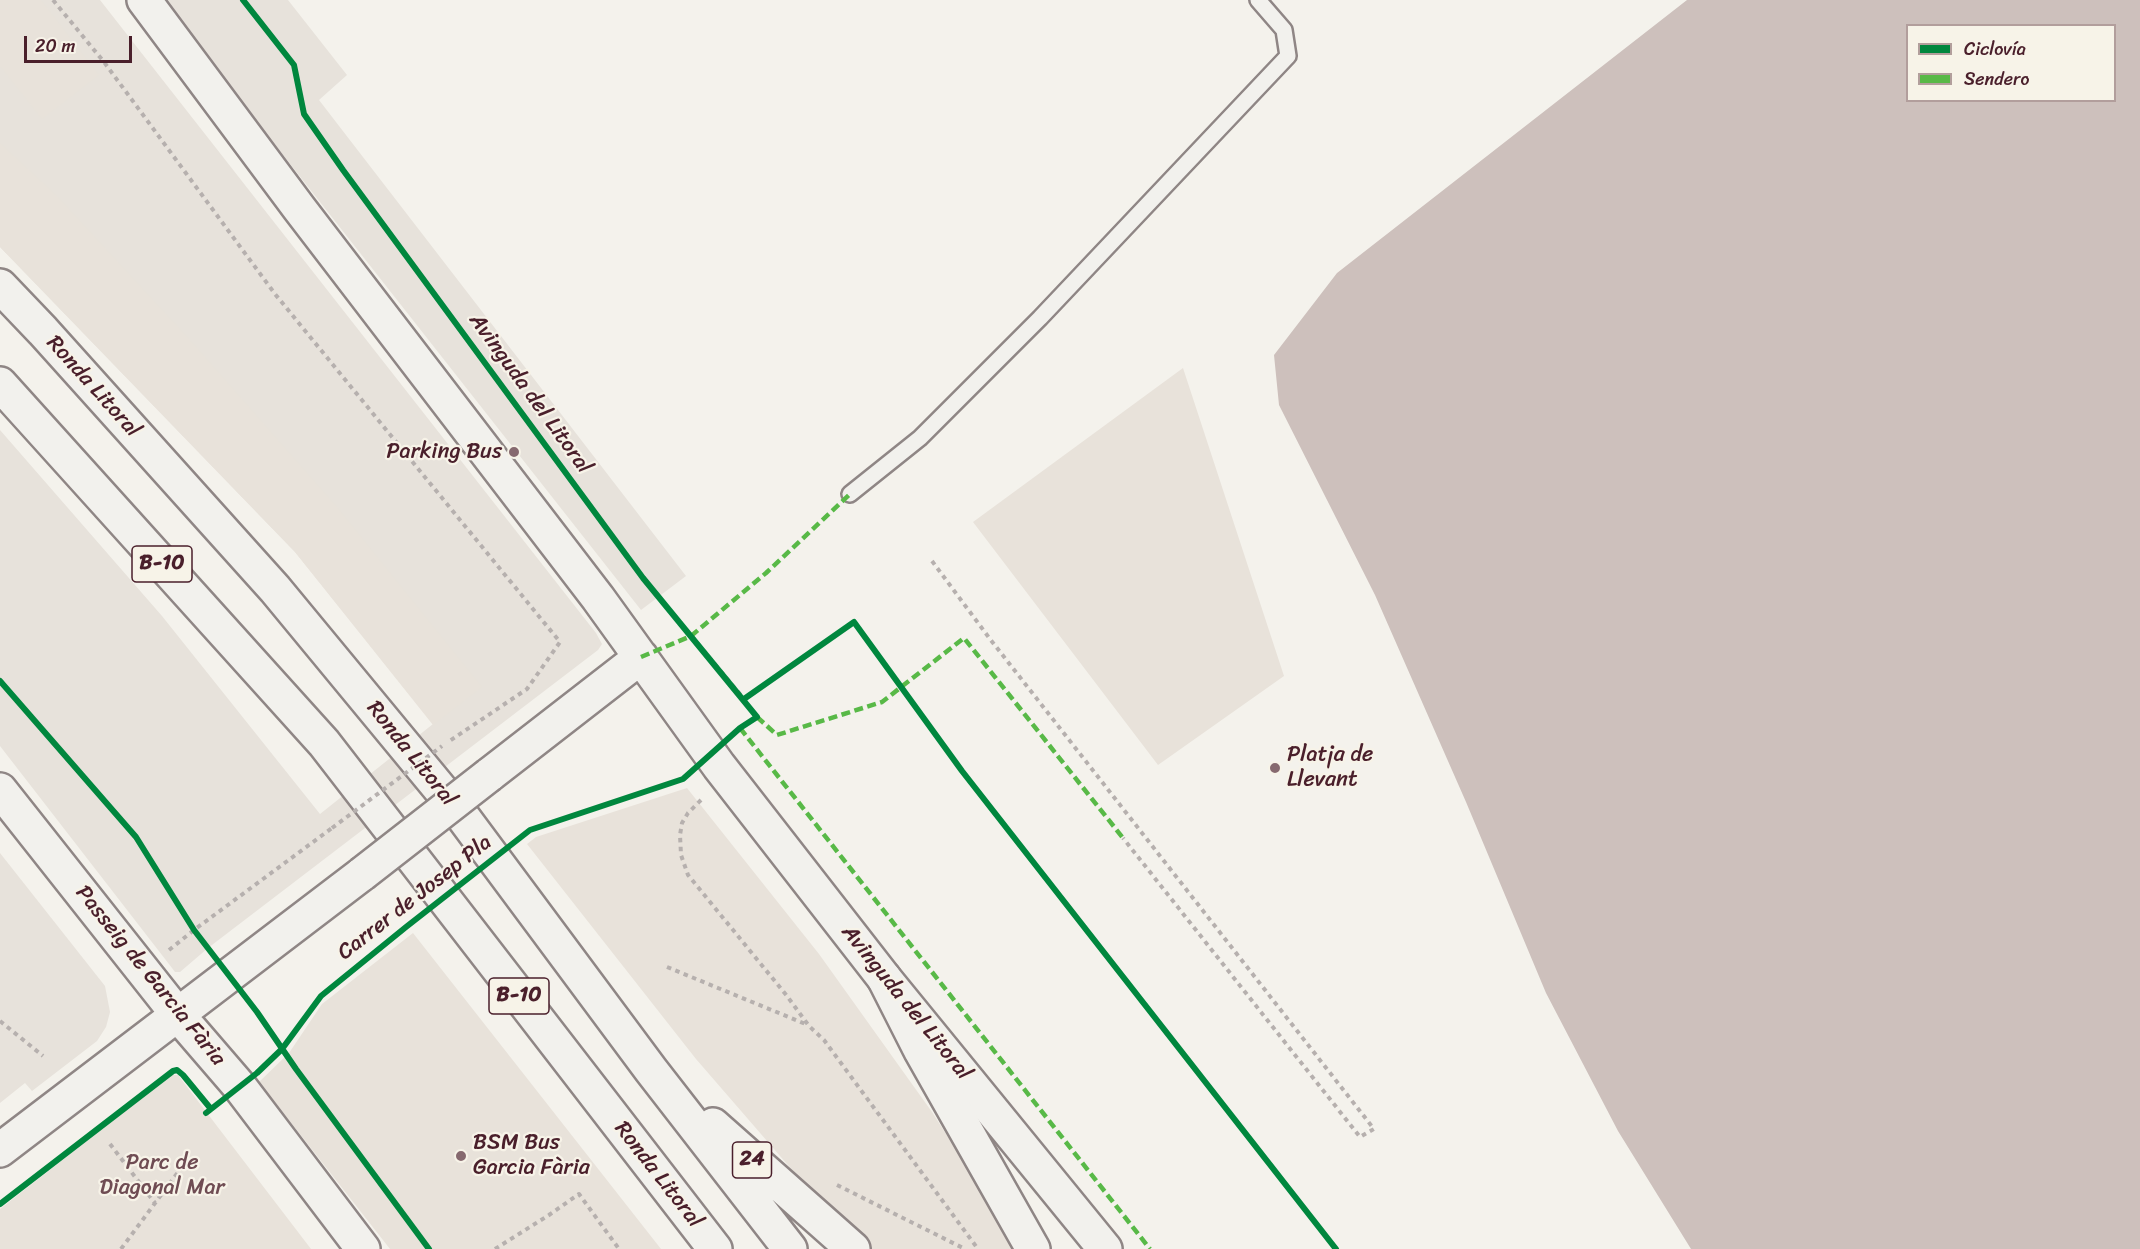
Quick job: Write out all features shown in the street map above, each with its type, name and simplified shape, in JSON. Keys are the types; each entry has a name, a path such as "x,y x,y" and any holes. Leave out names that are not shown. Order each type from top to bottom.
{"main road":[{"name":"Avinguda del Litoral","path":"144,0 306,217 598,598 718,766 884,978 1106,1249"},
{"name":"Ronda Litoral","path":"0,286 43,330 275,589 460,813 651,1070 790,1249"},
{"name":"Ronda Litoral","path":"0,384 324,743 715,1249"},
{"path":"0,1150 178,1016 641,657"},
{"name":"Passeig de Garcia Fària","path":"0,790 178,1016 240,1087 363,1249"},
{"path":"884,978 921,1051 1033,1249"},
{"name":"24","path":"651,1070 853,1249"}],"lane":[{"path":"850,494 920,438 1048,310 1288,56 1284,30 1258,0"}],"path":[{"path":"53,0 104,62 275,294 560,642 527,689 442,746 162,955"},
{"path":"932,561 990,639 1374,1129 1360,1137 1123,838"},
{"path":"0,681 136,837 194,930 208,948"},
{"path":"695,793 701,800 682,822 680,836 681,855 688,875 787,996 808,1026 824,1040 978,1249"},
{"path":"667,967 808,1026"},
{"path":"0,1021 43,1056"},
{"path":"110,1144 155,1203"},
{"path":"121,1249 187,1160"},
{"path":"828,1181 965,1249"},
{"path":"495,1249 579,1194 619,1249"}],"shaded area":[{"path":"0,0 100,0 596,633 602,644 598,650 208,948 180,972 175,972 0,746 0,430 162,616 320,814 433,724 295,552 0,247"},
{"path":"161,0 288,0 347,75 319,100 686,576 641,610"},
{"path":"1687,0 2140,0 2140,1249 1691,1249 1618,1131 1546,993 1466,802 1375,595 1279,405 1274,355 1337,273"},
{"path":"0,853 105,986 110,1012 106,1027 97,1041 32,1091 25,1083 0,1103"}],"green space":[{"path":"0,0 41,0 99,75 42,119 0,66"},
{"path":"0,143 57,196 190,340 337,507 482,687 433,725 295,552 0,247"},
{"path":"1183,368 1284,676 1158,765 973,522"},
{"path":"687,788 819,954 932,1112 1018,1249 872,1249 819,1201 696,1059 527,844 536,837"},
{"path":"413,933 661,1249 390,1249 259,1082 289,1053 322,1004"},
{"name":"Parc de Diagonal Mar","path":"171,1075 178,1075 311,1249 0,1249 0,1209"}],"marked path":[{"path":"641,657 691,636 766,573 850,494"},
{"path":"757,717 777,735 882,702 964,638 1123,838"},
{"path":"740,728 1150,1249"}],"cycle path":[{"name":"Carrer de Josep Pla","path":"206,1113 257,1073 282,1049 321,996 530,830 683,779 740,728 757,717 643,578 343,170 304,114 294,65 243,0"},
{"path":"744,699 854,622 962,771 1336,1249"},
{"path":"0,681 136,837 194,930 257,1012 296,1069 429,1249"},
{"path":"0,1204 173,1071 177,1070 183,1075 211,1109"}],"place":[{"name":"Parking Bus","path":"514,452"},
{"name":"Platja de Llevant","path":"1275,768"},
{"name":"BSM Bus Garcia Fària","path":"461,1156"}]}
